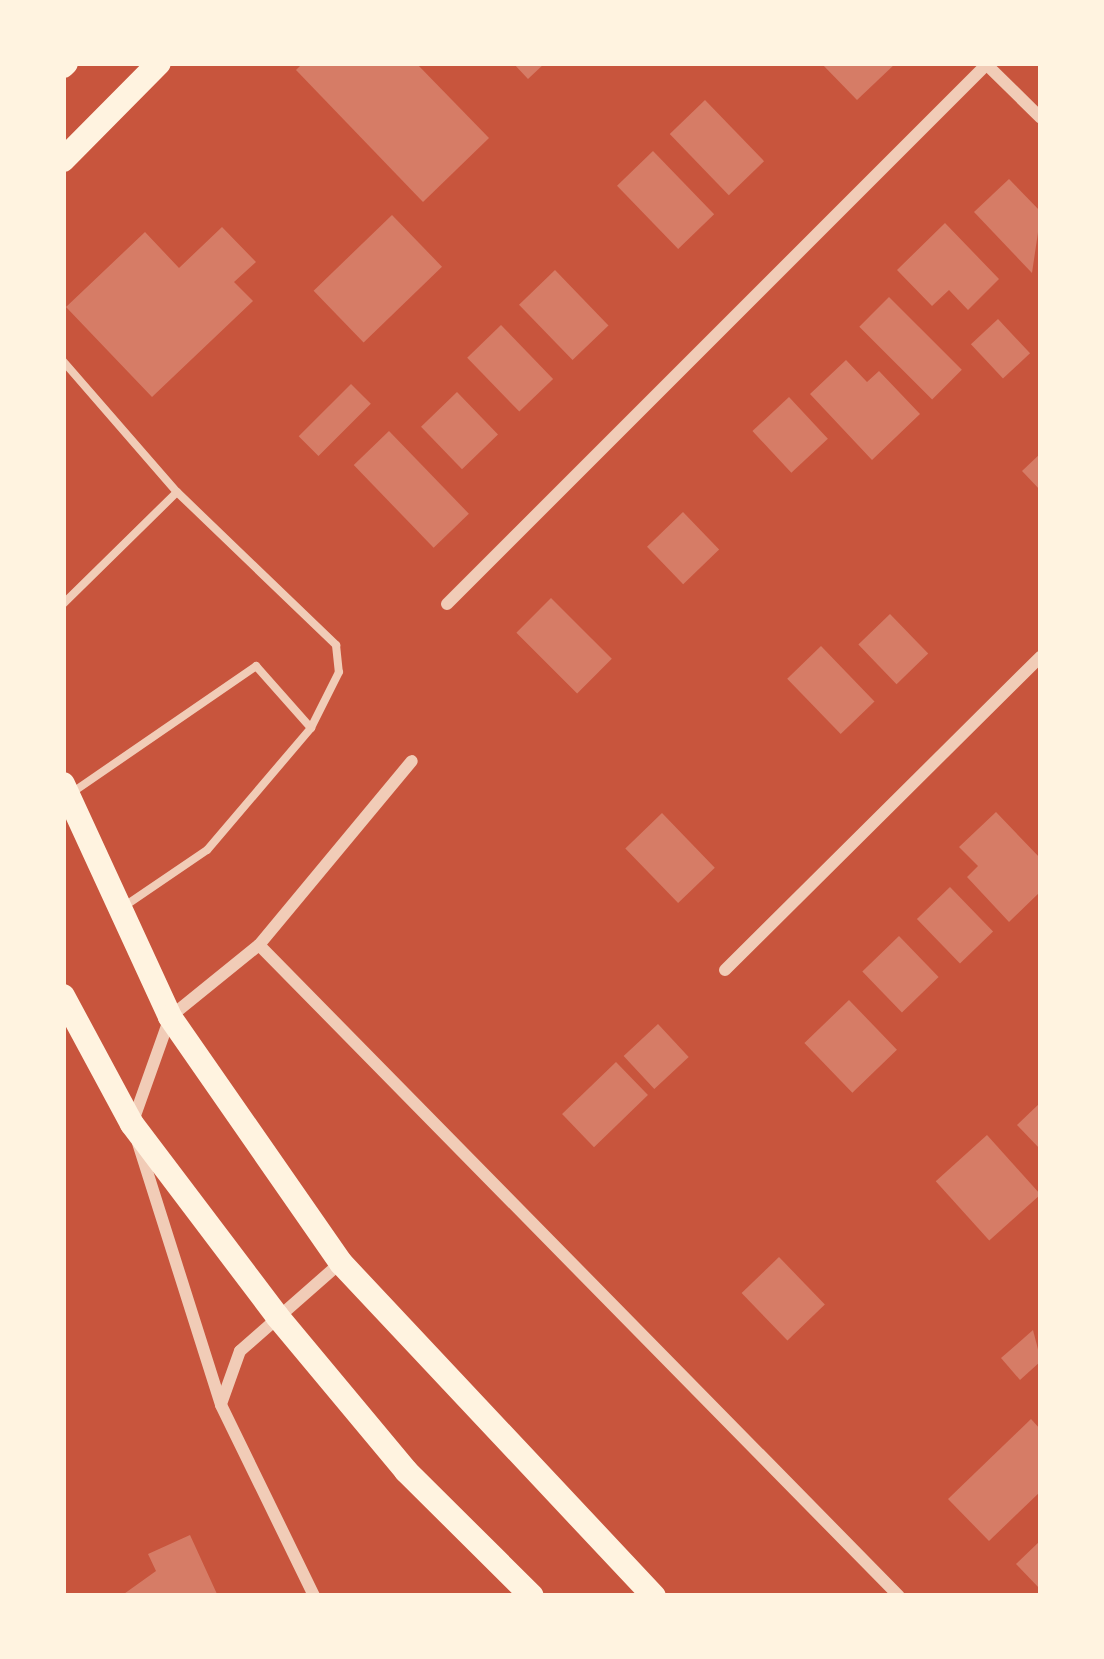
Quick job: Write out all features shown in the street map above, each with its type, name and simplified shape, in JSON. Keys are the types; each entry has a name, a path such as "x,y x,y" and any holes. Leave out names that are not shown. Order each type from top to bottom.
{"main road":[{"path":"63,160 159,63"},
{"path":"66,789 170,1017 341,1263 654,1596"},
{"path":"63,996 132,1124 278,1316 406,1471 532,1596"}],"street":[{"path":"447,604 986,64 1041,118"},
{"path":"725,970 1041,656"},
{"path":"314,1596 220,1406 132,1124 170,1017 259,945 412,761"},
{"path":"259,945 899,1596"},
{"path":"220,1406 241,1351 341,1263"}],"lane":[{"path":"63,361 177,492 336,645 339,672 310,728 206,850 120,909"},
{"path":"63,604 177,492"},
{"path":"66,789 256,666 310,728"}],"building":[{"path":"303,63 416,63 489,138 423,202 296,70"},
{"path":"513,63 545,63 528,79"},
{"path":"821,63 896,63 857,100"},
{"path":"705,100 764,161 729,195 670,134"},
{"path":"653,151 714,214 678,249 617,186"},
{"path":"1009,179 1041,212 1032,273 974,212"},
{"path":"392,215 442,267 364,343 314,291"},
{"path":"945,223 999,279 968,310 949,290 932,306 897,270"},
{"path":"222,227 256,262 234,282 253,301 152,397 66,307 145,232 179,268"},
{"path":"555,270 608,325 573,360 519,305"},
{"path":"889,297 962,370 932,400 859,327"},
{"path":"998,319 1030,353 1003,379 971,344"},
{"path":"501,325 553,379 519,412 467,358"},
{"path":"846,360 867,382 879,371 920,414 872,460 810,394"},
{"path":"351,384 371,404 318,456 299,436"},
{"path":"457,392 498,434 462,469 421,427"},
{"path":"789,397 828,439 791,473 752,431"},
{"path":"389,431 469,514 434,548 354,465"},
{"path":"1041,453 1041,491 1022,471"},
{"path":"683,512 719,549 683,584 647,547"},
{"path":"551,598 612,659 577,693 516,633"},
{"path":"890,614 928,654 897,684 858,645"},
{"path":"821,646 874,701 841,734 787,679"},
{"path":"996,812 1041,859 1041,891 1009,922 967,877 978,866 959,847"},
{"path":"662,813 715,868 678,903 625,848"},
{"path":"950,887 993,932 960,964 917,919"},
{"path":"899,936 939,977 902,1012 862,971"},
{"path":"849,1000 897,1050 852,1093 804,1043"},
{"path":"658,1024 689,1057 654,1089 624,1056"},
{"path":"616,1062 648,1095 594,1147 562,1114"},
{"path":"1041,1102 1041,1150 1017,1125"},
{"path":"987,1135 1041,1194 989,1241 936,1181"},
{"path":"779,1257 825,1304 787,1341 742,1293"},
{"path":"1033,1330 1041,1361 1020,1380 1001,1358"},
{"path":"1031,1419 1041,1430 1041,1491 989,1541 948,1499"},
{"path":"190,1535 217,1594 121,1596 156,1571 148,1554"},
{"path":"1041,1540 1041,1590 1016,1564"}]}
